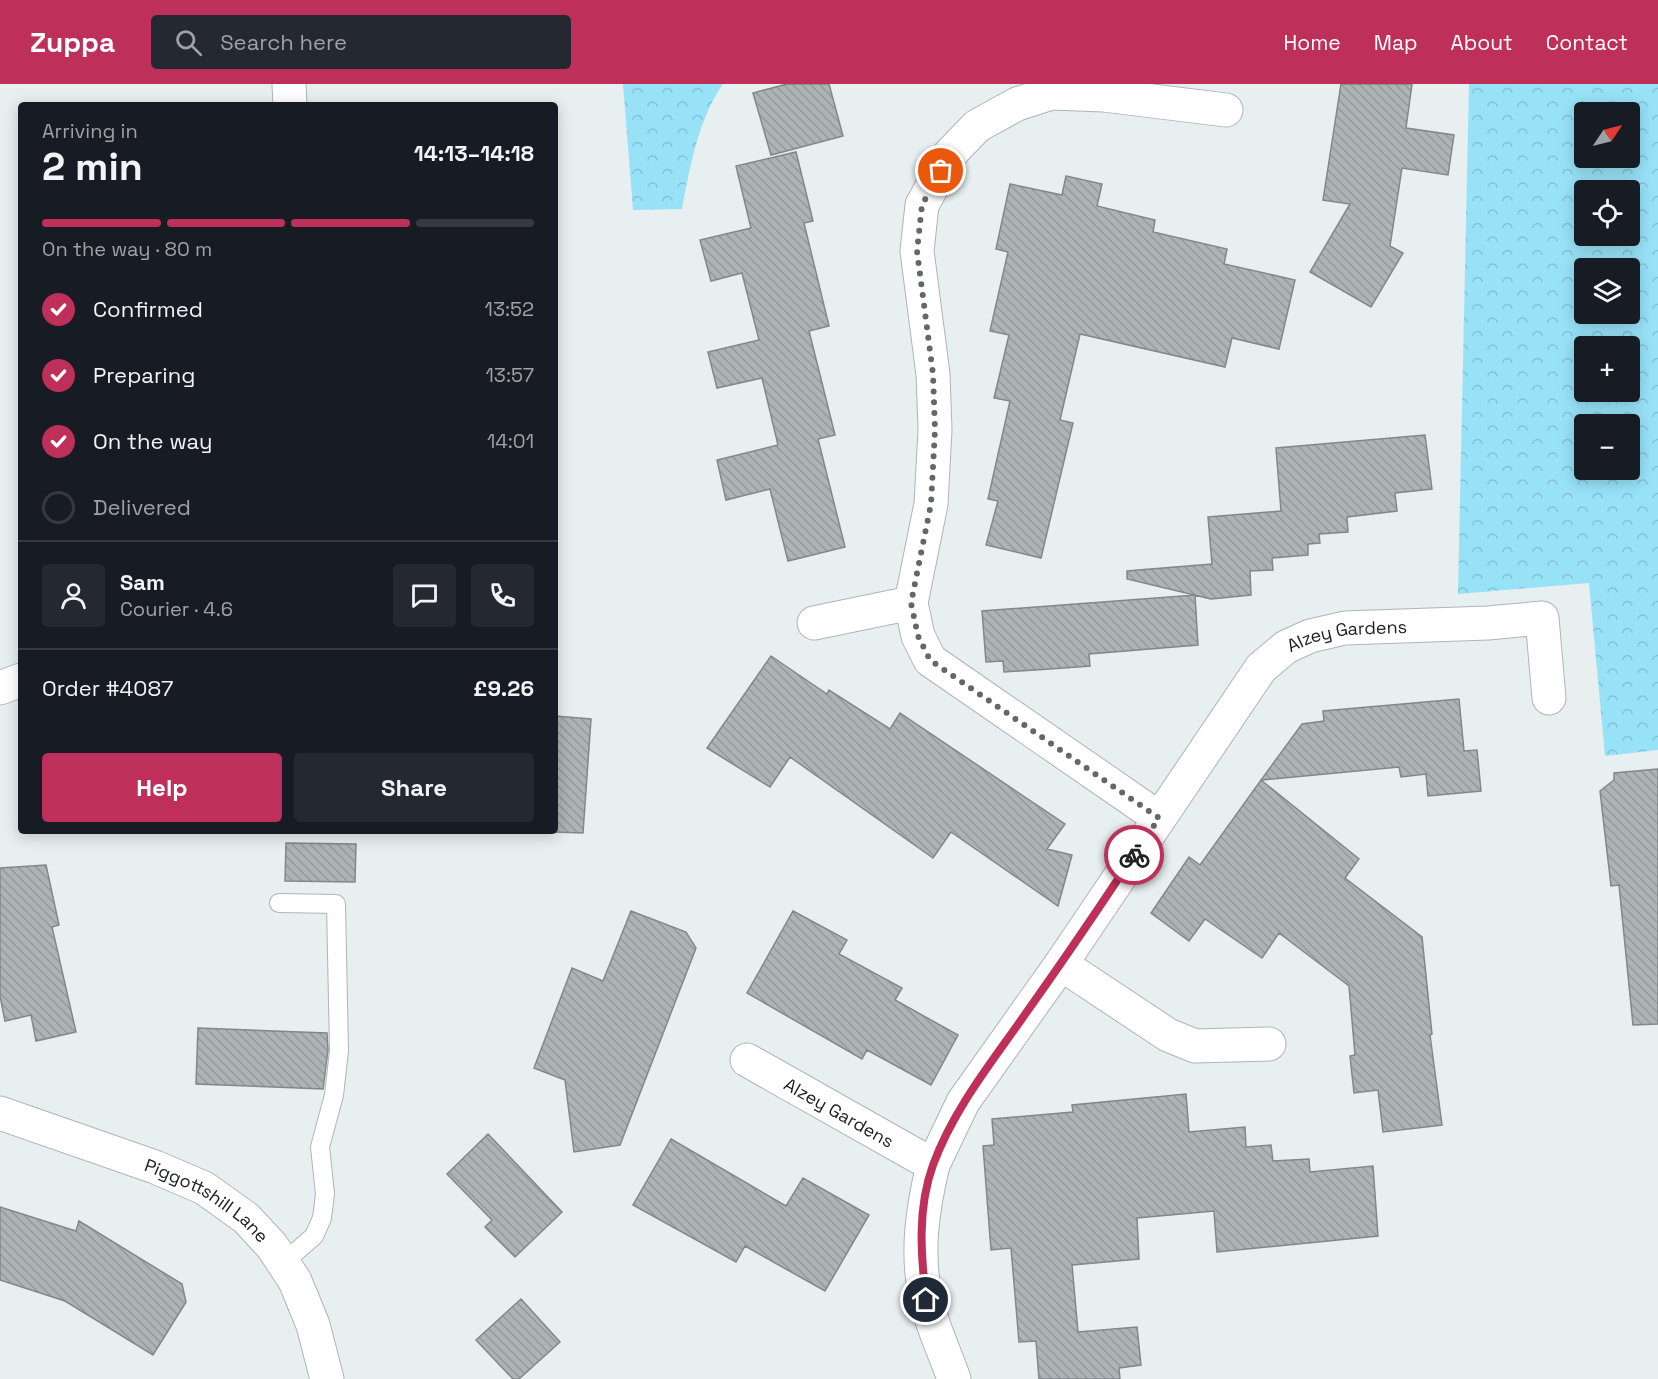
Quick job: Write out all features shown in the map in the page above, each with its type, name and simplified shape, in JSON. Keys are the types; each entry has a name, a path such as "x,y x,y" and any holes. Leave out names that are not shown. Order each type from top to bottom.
{"street":[{"path":"289,84 290,102"},
{"path":"1159,818 930,660 918,636 911,603 931,504 935,430 933,374 917,251 922,205 950,154 977,126 1017,104 1051,93 1104,95 1226,110"},
{"path":"814,623 911,603"},
{"name":"Alzey Gardens","path":"954,1379 926,1300 921,1253 922,1208 933,1166 963,1102 1061,964 1260,668 1286,647 1310,636 1345,628 1488,623 1542,618 1549,698"},
{"path":"0,688 18,681"},
{"path":"1061,964 1168,1035 1195,1046 1269,1044"},
{"name":"Alzey Gardens","path":"747,1060 933,1166"},
{"name":"Piggottshill Lane","path":"0,1113 155,1167 204,1188 246,1218 272,1246 295,1281 314,1325 327,1379"}],"lane":[{"path":"279,903 336,904 339,1050 334,1095 320,1147 325,1194 322,1218 314,1236 283,1263"}],"green space":[{"path":"623,84 723,84 701,128 682,209 633,210"},
{"path":"1469,84 1658,84 1658,750 1605,756 1589,583 1458,594"}],"building":[{"path":"787,84 829,84 843,136 771,155 753,93"},
{"path":"1341,84 1412,84 1406,128 1454,135 1448,175 1402,168 1390,246 1403,253 1371,307 1310,272 1350,204 1323,200"},
{"path":"796,152 813,221 804,223 829,326 809,331 835,435 818,439 845,547 788,561 770,489 726,500 717,460 778,445 762,378 717,388 708,352 759,340 742,273 711,281 700,240 751,228 736,166"},
{"path":"1066,176 1102,184 1097,206 1155,220 1153,232 1227,249 1224,264 1295,280 1279,349 1232,338 1225,367 1080,334 1060,420 1073,423 1041,558 986,545 998,501 988,499 1010,401 994,398 1009,335 990,331 1008,252 996,249 1010,184 1062,195"},
{"path":"1425,435 1432,489 1395,493 1397,511 1347,517 1348,532 1319,534 1320,543 1308,544 1308,555 1272,558 1273,570 1250,571 1251,595 1211,599 1127,579 1127,571 1212,564 1208,517 1281,511 1276,448"},
{"path":"1195,595 1198,645 1089,654 1090,666 1004,672 1003,661 986,662 982,611"},
{"path":"771,656 827,694 829,690 890,729 900,713 1065,824 1047,849 1072,855 1058,906 951,832 933,858 790,757 770,787 707,748"},
{"path":"1459,699 1464,751 1477,750 1481,791 1428,796 1426,774 1401,777 1399,767 1261,780 1302,724 1324,721 1323,711"},
{"path":"558,716 591,719 583,833 558,832"},
{"path":"1658,769 1658,1024 1633,1025 1619,885 1611,886 1600,791 1614,780 1614,773"},
{"path":"1261,780 1359,859 1345,878 1422,937 1432,1034 1430,1035 1442,1125 1383,1132 1378,1090 1354,1093 1350,1056 1355,1055 1349,986 1279,933 1262,958 1205,919 1189,941 1151,913 1189,857 1200,865"},
{"path":"286,843 356,844 355,882 285,881"},
{"path":"46,865 59,925 52,927 76,1032 36,1041 31,1015 5,1021 0,996 0,868"},
{"path":"631,911 686,932 696,948 620,1145 574,1152 565,1080 534,1068 572,968 603,981"},
{"path":"793,911 847,940 839,954 902,988 895,1000 958,1035 931,1085 867,1050 862,1059 747,993"},
{"path":"198,1028 327,1033 328,1050 323,1089 196,1084"},
{"path":"1186,1094 1189,1132 1245,1127 1246,1147 1271,1145 1273,1161 1309,1159 1310,1172 1373,1166 1378,1236 1217,1252 1214,1211 1137,1218 1139,1259 1072,1265 1078,1332 1137,1327 1141,1365 1119,1368 1120,1379 1039,1379 1036,1341 1019,1342 1011,1248 991,1250 983,1146 994,1145 992,1119 1073,1112 1072,1105"},
{"path":"488,1134 562,1212 515,1257 485,1227 492,1220 447,1174"},
{"path":"671,1139 786,1206 803,1178 869,1215 825,1291 745,1246 736,1262 633,1205"},
{"path":"0,1207 76,1231 79,1221 182,1284 186,1302 153,1355 65,1301 0,1280"},
{"path":"521,1299 560,1342 519,1379 513,1379 476,1340"}],"way so far":[{"path":"941,171 922,205 917,251 933,374 935,430 931,504 911,603 918,636 930,660 1159,818 1134,855"}],"route":[{"path":"926,1300 921,1253 922,1208 933,1166 963,1102 1061,964 1134,855"}]}
